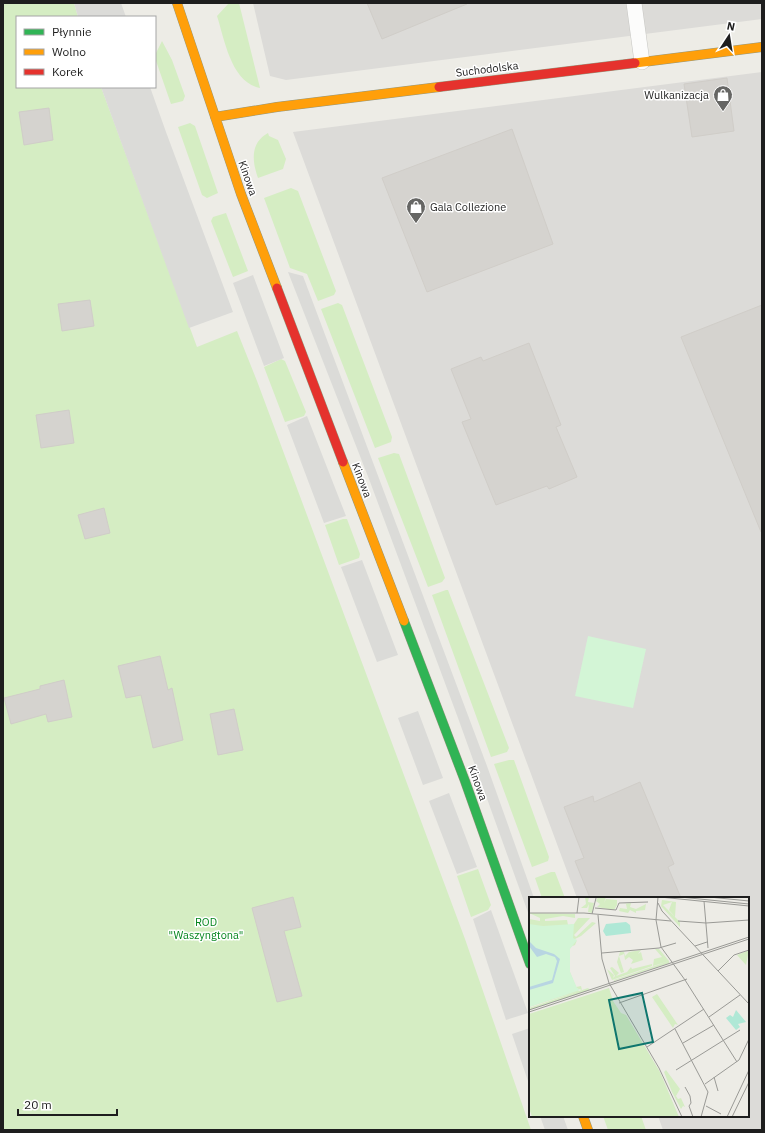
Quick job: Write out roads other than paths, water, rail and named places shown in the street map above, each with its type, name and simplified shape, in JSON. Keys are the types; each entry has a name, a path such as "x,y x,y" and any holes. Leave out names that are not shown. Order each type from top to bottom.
{"street":[{"name":"Kinowa","path":"177,3 249,216 465,782 529,961"},
{"name":"Suchodolska","path":"215,117 277,107 762,47"},
{"path":"583,1117 588,1130"}],"lane":[{"path":"634,3 642,62"}],"place":[{"name":"Wulkanizacja","path":"723,112"},
{"name":"Gala Collezione","path":"416,224"}],"park label":[{"name":"ROD \"Waszyngtona\"","path":"206,928"}]}
